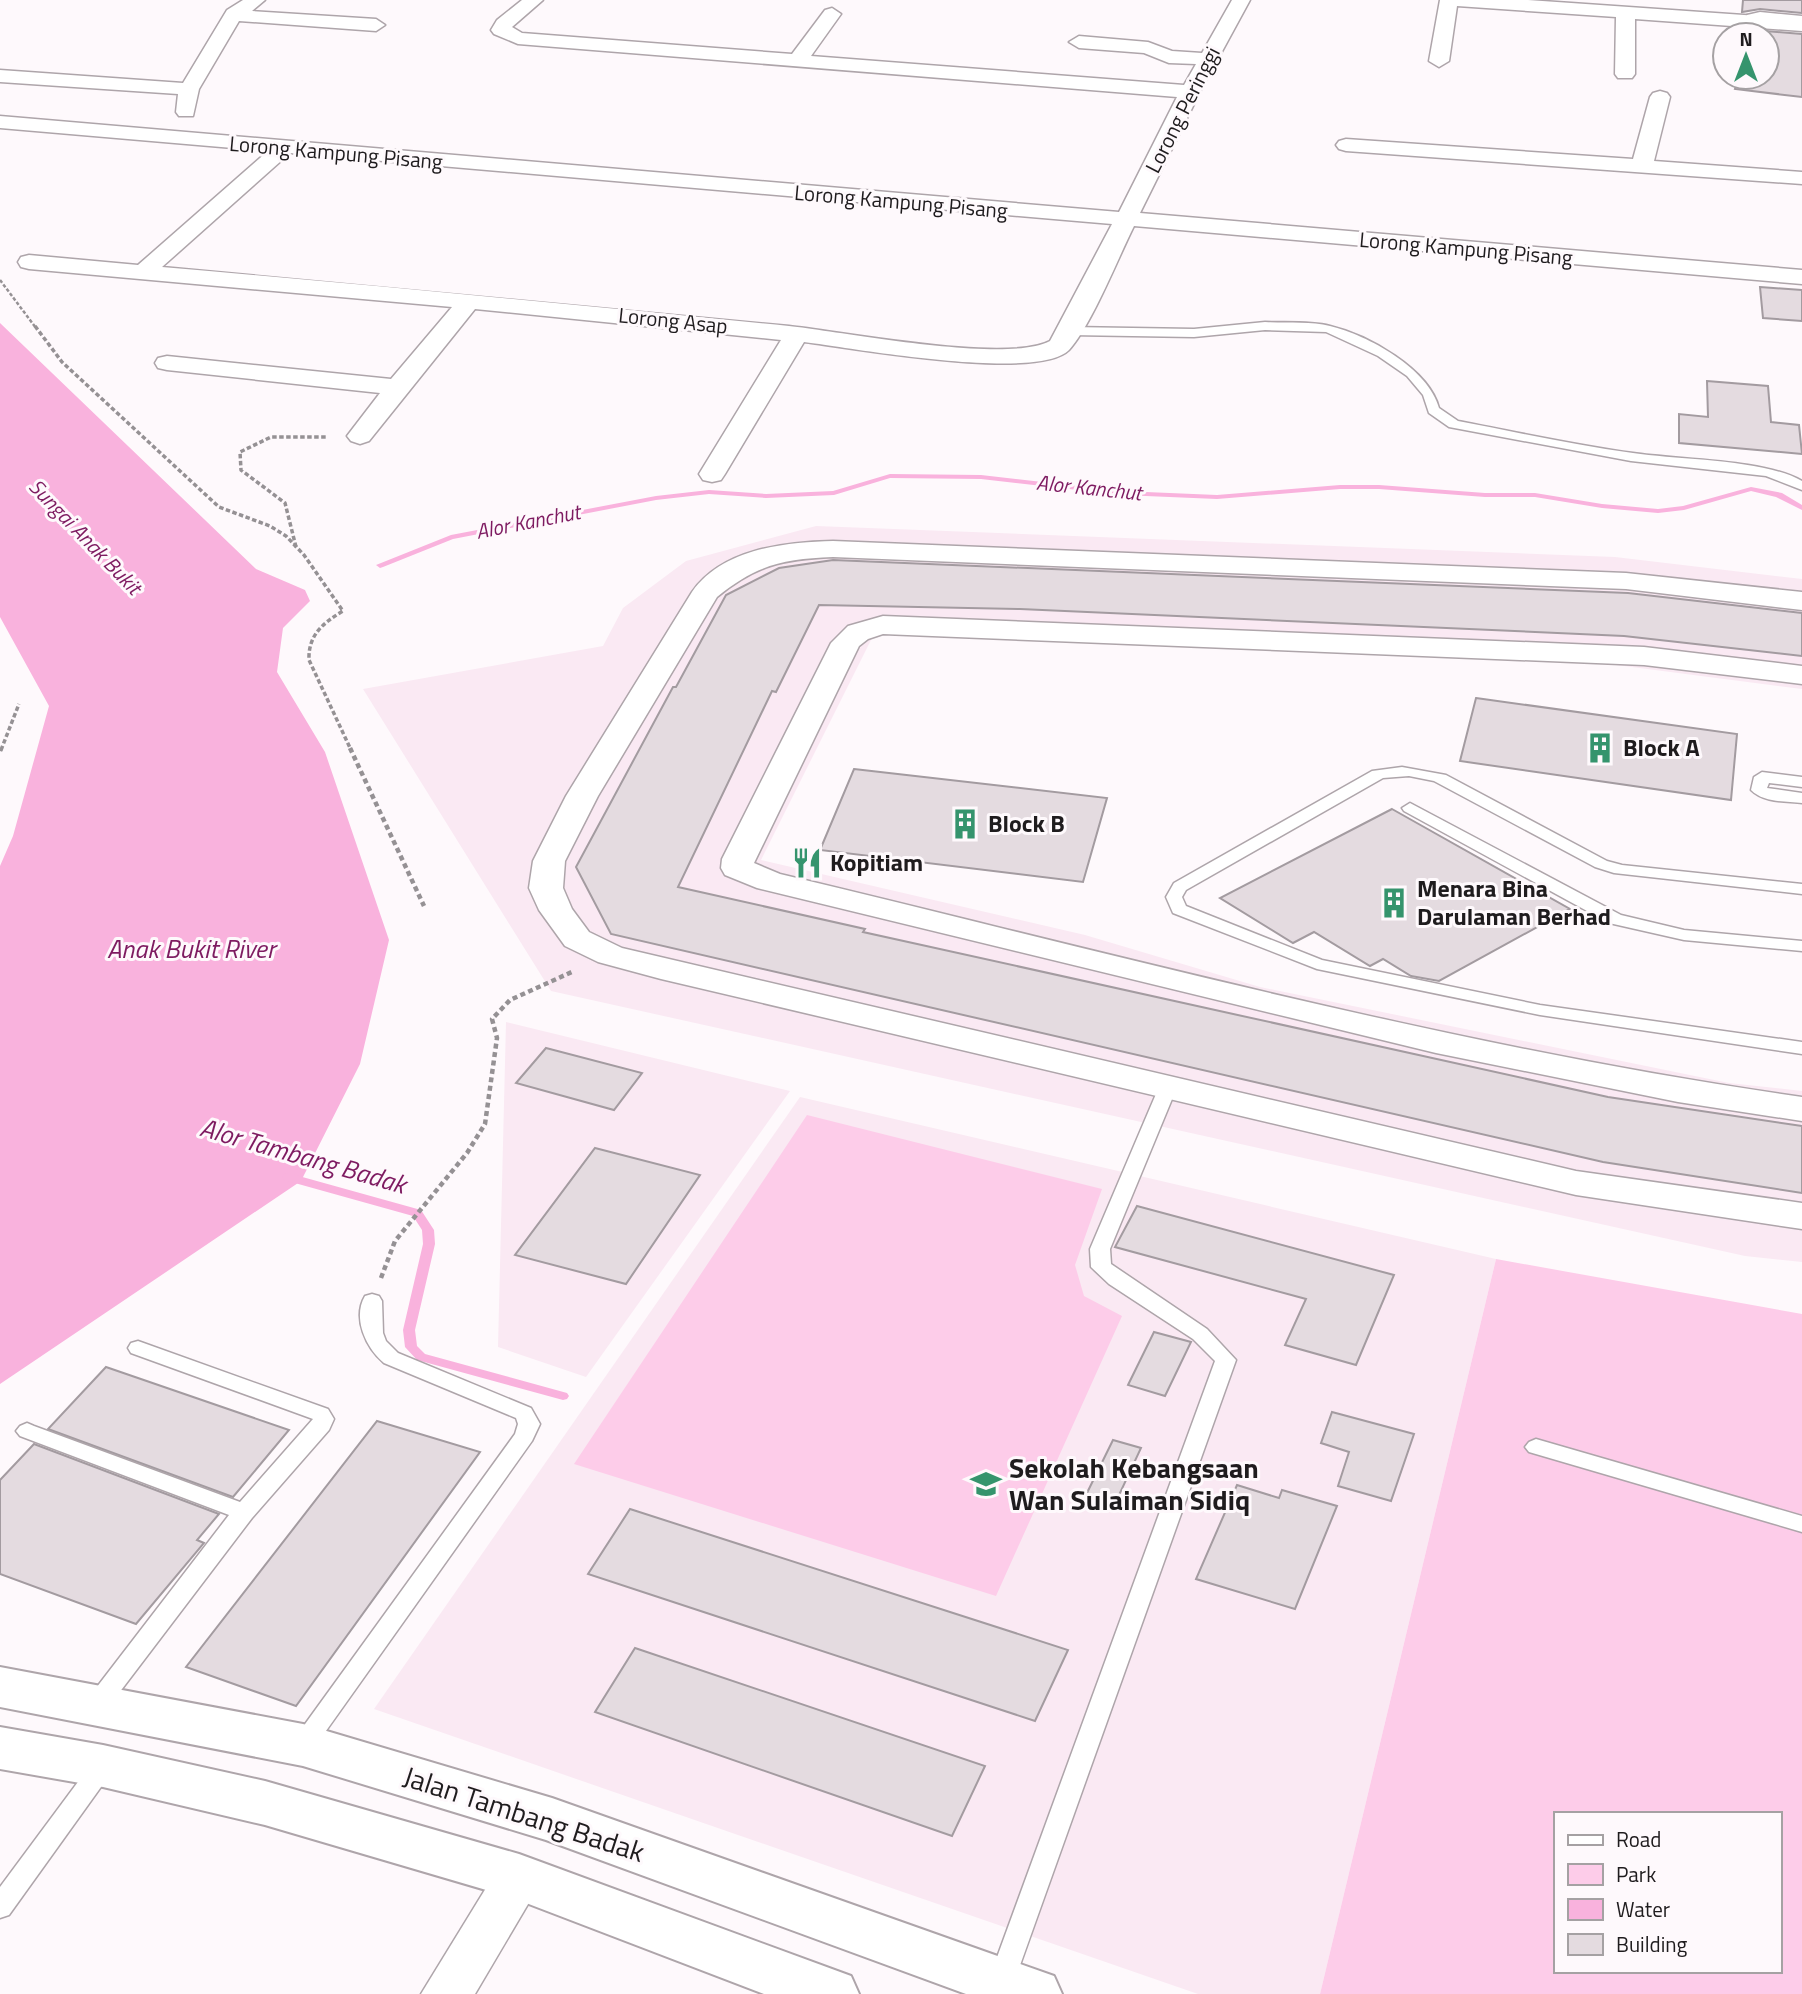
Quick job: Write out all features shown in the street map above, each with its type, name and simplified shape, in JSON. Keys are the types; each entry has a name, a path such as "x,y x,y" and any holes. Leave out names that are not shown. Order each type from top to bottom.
{"main road":[{"name":"Jalan Tambang Badak","path":"0,1686 303,1745 552,1820 1017,1988"},
{"path":"0,1748 103,1766 265,1803 519,1877 831,1994"}],"street":[{"path":"183,140 189,89 234,15 256,0"},
{"path":"534,0 504,24 501,30 519,38 1189,92"},
{"name":"Lorong Peringgi","path":"1127,221 1189,92 1241,0"},
{"path":"1439,61 1449,0 1750,21"},
{"path":"1625,74 1626,13"},
{"path":"798,60 832,14"},
{"path":"234,15 376,25"},
{"path":"1781,23 1802,25"},
{"path":"1079,42 1148,48 1169,57 1207,59"},
{"path":"0,76 189,89"},
{"path":"1642,166 1660,97"},
{"name":"Lorong Kampung Pisang","path":"0,122 183,140 1802,277"},
{"path":"1346,145 1802,178"},
{"path":"144,272 284,148"},
{"name":"Lorong Asap","path":"29,262 470,301 998,357 1046,353 1059,346 1070,331 1127,221"},
{"path":"360,436 397,387 470,301"},
{"path":"712,474 797,334"},
{"path":"167,363 397,387"},
{"path":"1802,601 1626,581 1467,573 833,549 799,550 768,557 738,568 706,592 582,796 549,860 546,888 556,910 577,939 610,955 1576,1183 1802,1216"},
{"path":"1802,675 1644,656 883,625 866,628 853,635 846,643 738,859 737,869 769,881 1436,1042 1678,1091 1802,1108"},
{"path":"447,1994 519,1877"}],"lane":[{"path":"1750,21 1750,18 1760,15 1802,19"},
{"path":"1070,331 1194,332 1265,326 1328,329 1382,353 1411,373 1429,394 1433,410 1454,424 1631,457 1766,472 1786,477 1802,486"},
{"path":"1802,889 1620,870 1601,864 1440,778 1424,773 1393,770 1378,774 1180,887 1174,897 1179,909 1317,964 1540,1010 1802,1048"},
{"path":"1802,782 1762,785 1802,799"},
{"path":"1410,808 1615,919 1638,928 1802,946"},
{"path":"1017,1988 1226,1360 1214,1343 1122,1285 1101,1267 1100,1249 1168,1087"},
{"path":"303,1745 525,1436 529,1424 524,1413 391,1358 378,1348 373,1337 372,1301"},
{"path":"98,1703 244,1512 322,1425 321,1414 138,1348"},
{"path":"27,1432 244,1512"},
{"path":"1536,1447 1802,1524"},
{"path":"0,1907 103,1766"}],"path":[{"path":"0,280 62,362 219,507 237,517 276,529 296,548 343,611 315,632 307,651 309,660 424,906"},
{"path":"296,548 285,503 241,470 240,452 255,440 276,436 360,436"},
{"path":"0,751 19,704"},
{"path":"372,1301 395,1241 467,1153 485,1124 497,1038 492,1019 510,1000 610,955"}],"shaded area":[{"path":"816,526 1615,557 1802,579 1802,689 1601,663 875,632 761,860 1085,935 1260,987 1729,1083 1802,1091 1802,1262 1745,1256 551,991 363,689 603,646 623,608 686,561"},
{"path":"506,1022 790,1091 586,1377 498,1347"},
{"name":"Sekolah Kebangsaan Wan Sulaiman Sidiq","path":"800,1097 1496,1259 1320,1994 1198,1994 374,1709"}],"green space":[{"path":"807,1115 1102,1189 1075,1265 1084,1296 1122,1316 996,1596 574,1464"},
{"path":"1496,1259 1802,1314 1802,1994 1320,1994"}],"water":[{"name":"Anak Bukit River","path":"0,323 256,569 305,590 310,601 283,628 277,672 325,752 389,940 360,1064 301,1181 0,1384 0,866 13,836 49,706 0,617"}],"building":[{"path":"1743,0 1802,0 1802,13 1760,9 1742,12"},
{"path":"1781,32 1802,34 1802,97 1752,91 1781,91"},
{"path":"1760,287 1802,290 1802,321 1763,318"},
{"path":"1707,381 1768,386 1771,422 1799,425 1802,454 1679,443 1679,414 1708,417"},
{"path":"833,560 1628,593 1802,613 1802,656 1624,636 1020,609 819,605 776,692 772,691 678,887 865,929 863,932 1608,1097 1802,1126 1802,1193 1603,1162 611,934 576,867 726,595 779,568"},
{"name":"Block A","path":"1476,698 1737,734 1731,800 1460,761"},
{"name":"Block B","path":"854,769 1107,798 1083,882 820,850"},
{"name":"Menara Bina Darulaman Berhad","path":"1392,809 1570,909 1439,981 1411,976 1383,959 1370,966 1314,932 1293,943 1220,898"},
{"path":"546,1048 642,1073 614,1110 516,1083"},
{"path":"595,1148 700,1175 626,1284 515,1255"},
{"path":"1137,1206 1394,1275 1356,1365 1285,1345 1306,1299 1115,1247"},
{"path":"1154,1332 1191,1342 1165,1396 1128,1385"},
{"path":"106,1367 289,1430 233,1497 48,1429"},
{"path":"1332,1412 1414,1434 1391,1501 1338,1486 1349,1452 1321,1443"},
{"path":"377,1421 480,1452 296,1706 186,1667"},
{"path":"1113,1440 1141,1448 1113,1508 1084,1499"},
{"path":"34,1444 219,1514 197,1540 204,1543 136,1624 0,1574 0,1480"},
{"path":"1237,1485 1279,1498 1282,1490 1337,1506 1295,1609 1196,1579"},
{"path":"630,1509 1068,1650 1035,1721 588,1574"},
{"path":"635,1648 985,1766 952,1836 595,1712"}],"waterway":[{"name":"Alor Kanchut","path":"380,565 451,537 656,498 709,492 766,496 834,493 890,476 981,477 1122,493 1217,497 1340,487 1379,487 1485,495 1535,495 1602,506 1658,511 1684,508 1751,489 1779,495 1802,508"},
{"name":"Alor Tambang Badak","path":"288,1177 417,1213 428,1230 429,1244 409,1330 411,1347 421,1357 563,1396"}],"place":[{"name":"Block A","path":"1600,748"},
{"name":"Block B","path":"965,824"},
{"name":"Kopitiam","path":"807,863"},
{"name":"Menara Bina Darulaman Berhad","path":"1394,903"},
{"name":"Sekolah Kebangsaan Wan Sulaiman Sidiq","path":"986,1484"}],"water label":[{"name":"Sungai Anak Bukit","path":"85,537"}]}
